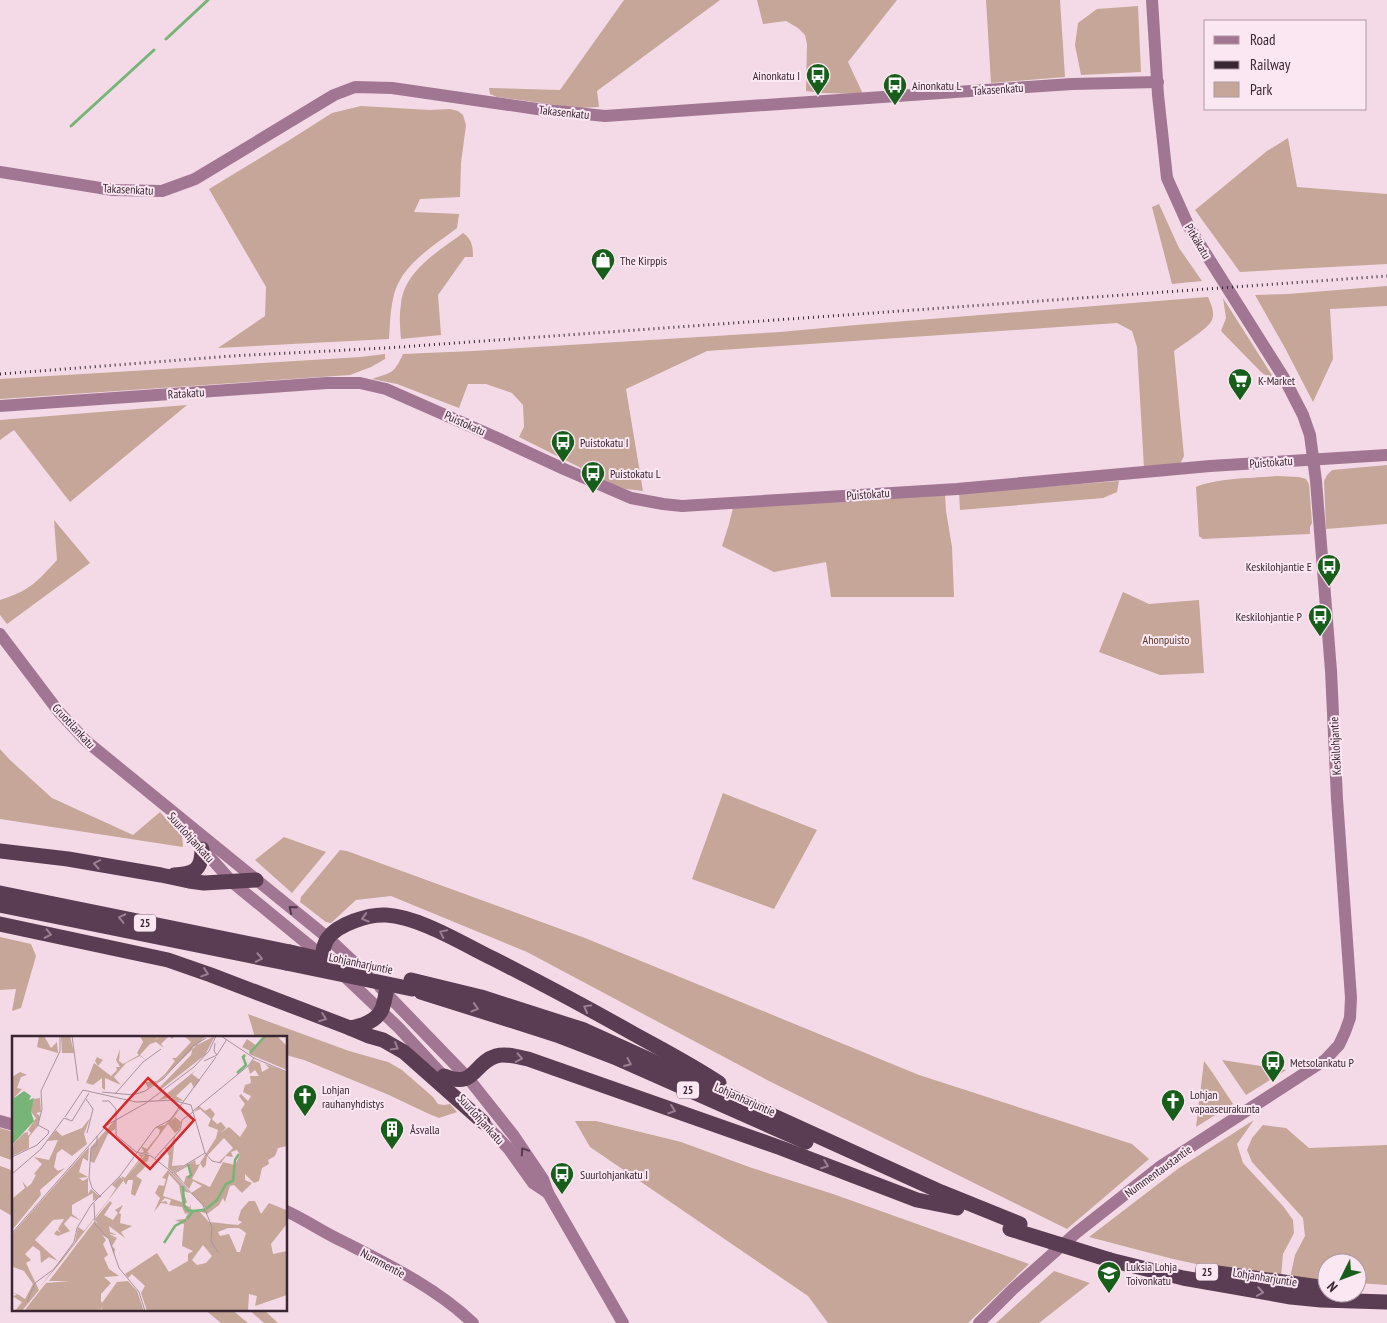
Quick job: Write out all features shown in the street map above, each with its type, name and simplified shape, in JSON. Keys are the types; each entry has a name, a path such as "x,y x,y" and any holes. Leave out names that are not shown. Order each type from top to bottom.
{"highway":[{"path":"161,875 186,874 197,870 201,865 202,849"},
{"path":"0,851 68,859 204,883 256,880"},
{"name":"Lohjanharjuntie","path":"0,892 288,958 481,997 584,1030 1015,1226"},
{"name":"Lohjanharjuntie","path":"0,905 288,958"},
{"path":"322,956 328,938 350,922 368,916 386,915 406,918 440,932 565,995 695,1067 765,1112"},
{"path":"0,924 168,960 383,1040 404,1052 483,1122"},
{"name":"Lohjanharjuntie","path":"412,984 614,1057 957,1208 1183,1278 1291,1297 1387,1302"},
{"path":"350,1028 361,1026 377,1016 382,1010 386,993"},
{"path":"444,1076 462,1080 468,1078 490,1059 497,1056 506,1055 528,1059 781,1148 917,1200 957,1208"},
{"name":"Lohjanharjuntie","path":"1113,1257 1190,1270 1317,1287"},
{"path":"1367,1292 1387,1294"}],"street":[{"name":"Pitkäkatu","path":"1152,0 1158,95 1167,178 1189,227 1284,378 1303,415 1310,435 1314,459"},
{"name":"Takasenkatu","path":"0,172 113,190 162,191 195,179 334,95 355,88 392,88 537,109 605,116 1072,84 1158,82"},
{"name":"Ratakatu","path":"0,406 327,383 372,385"},
{"name":"Puistokatu","path":"372,385 403,396 631,498 682,506 957,489 1186,467 1387,455"},
{"name":"Keskilohjantie","path":"1314,459 1331,659 1350,989 1350,1018 1345,1032"},
{"name":"Gruotilankatu","path":"0,634 79,734 112,764 162,804"},
{"name":"Suurlohjankatu","path":"162,804 232,882 322,956 382,1010 508,1148 533,1183 548,1193"},
{"name":"Suurlohjankatu","path":"162,804 328,938 386,993 468,1078 514,1136 543,1179 548,1193 623,1323"},
{"name":"Nummentaustantie","path":"979,1323 1013,1289 1076,1233 1161,1166 1325,1060 1340,1045 1345,1032"},
{"name":"Nummentie","path":"288,1213 400,1271 432,1290 473,1323"}],"green space":[{"path":"624,0 720,0 597,91 599,107 579,108 497,97 490,94 489,88 560,90"},
{"path":"757,0 897,0 848,62 863,94 806,91 807,44 805,35 786,21 763,24"},
{"path":"986,0 1060,0 1065,77 991,83"},
{"path":"1138,6 1141,72 1081,75 1075,45 1078,23 1097,9"},
{"path":"361,106 430,110 450,109 458,111 463,115 466,125 461,163 460,197 420,199 414,212 459,214 457,228 418,258 402,277 396,287 393,299 389,339 218,348 265,316 266,287 209,189 332,113"},
{"path":"1288,138 1297,187 1387,194 1387,264 1240,272 1195,210 1267,151"},
{"path":"1159,204 1179,248 1202,281 1172,284 1152,207"},
{"path":"463,233 471,243 473,257 465,257 438,295 441,335 401,339 400,308 409,282 424,263"},
{"path":"1387,286 1387,306 1330,309 1333,359 1313,402 1255,295"},
{"path":"1208,297 1213,311 1212,320 1201,332 1174,351 1184,456 1180,464 1144,468 1137,347 1132,331 1117,323 707,351 626,389 643,491 626,489 615,485 519,437 524,427 523,405 512,393 486,384 468,384 459,408 397,384 372,379 395,369 403,354 780,332"},
{"path":"1223,298 1277,383 1261,372 1221,331 1226,318"},
{"path":"385,354 385,359 350,375 0,399 0,379"},
{"path":"187,405 70,502 14,430 0,440 0,420"},
{"path":"1387,465 1387,524 1326,529 1324,481 1327,475 1332,470"},
{"path":"1277,476 1299,477 1306,479 1309,484 1312,523 1310,534 1203,539 1199,536 1196,487 1224,480"},
{"path":"1119,481 1117,492 1103,498 960,510 959,493"},
{"path":"945,495 952,547 954,597 831,597 826,562 774,572 722,546 733,508"},
{"path":"54,520 90,563 7,624 0,615 0,600 32,585 57,560"},
{"name":"Ahonpuisto","path":"1123,592 1149,604 1199,600 1204,673 1160,675 1099,652"},
{"path":"0,749 52,798 133,835 160,812 182,836 183,847 0,819"},
{"path":"723,793 817,830 774,909 692,879"},
{"path":"284,837 326,852 292,893 255,860"},
{"path":"340,850 585,938 919,1075 1132,1144 1149,1159 1067,1229 769,1081 527,952 391,896 356,900 331,923 326,922 300,902 301,897"},
{"path":"0,937 31,944 36,956 21,1008 12,1011 16,989 0,990"},
{"path":"248,1014 349,1051 388,1062 402,1070 433,1097 438,1104 450,1104 457,1112 439,1118 389,1095 304,1060 288,1056 288,1036 255,1036"},
{"path":"1222,1060 1286,1070 1246,1095"},
{"path":"1204,1061 1233,1104 1196,1127"},
{"path":"1254,1120 1237,1144 1243,1163 1283,1206 1293,1220 1294,1233 1283,1254 1281,1277 1224,1270 1089,1237 1179,1168"},
{"path":"575,1121 596,1121 681,1142 1029,1264 968,1323 828,1323 808,1296 590,1147"},
{"path":"1263,1125 1286,1128 1309,1148 1387,1145 1387,1285 1367,1284 1367,1253 1317,1253 1317,1279 1290,1278 1295,1255 1305,1236 1303,1218 1252,1162 1247,1150 1252,1138"},
{"path":"0,1128 12,1131 12,1160 0,1156"},
{"path":"0,1166 12,1170 12,1216 0,1209"},
{"path":"1054,1271 1090,1283 1039,1323 996,1323"},
{"path":"205,1310 232,1310 248,1323 221,1323"},
{"path":"249,1310 264,1310 278,1323 264,1323"}],"waterway":[{"path":"166,39 208,0"},
{"path":"71,126 154,50"}],"railway":[{"path":"0,374 232,356 386,348 1387,276"}],"place":[{"name":"Ainonkatu I","path":"818,96"},
{"name":"Ainonkatu L","path":"895,106"},
{"name":"The Kirppis","path":"603,281"},
{"name":"K-Market","path":"1240,401"},
{"name":"Puistokatu I","path":"563,463"},
{"name":"Puistokatu L","path":"593,494"},
{"name":"Keskilohjantie E","path":"1329,587"},
{"name":"Keskilohjantie P","path":"1320,637"},
{"name":"Metsolankatu P","path":"1273,1083"},
{"name":"Lohjan rauhanyhdistys","path":"305,1117"},
{"name":"Lohjan vapaaseurakunta","path":"1173,1122"},
{"name":"Åsvalla","path":"392,1150"},
{"name":"Suurlohjankatu I","path":"562,1195"},
{"name":"Luksia Lohja Toivonkatu","path":"1109,1294"}]}
